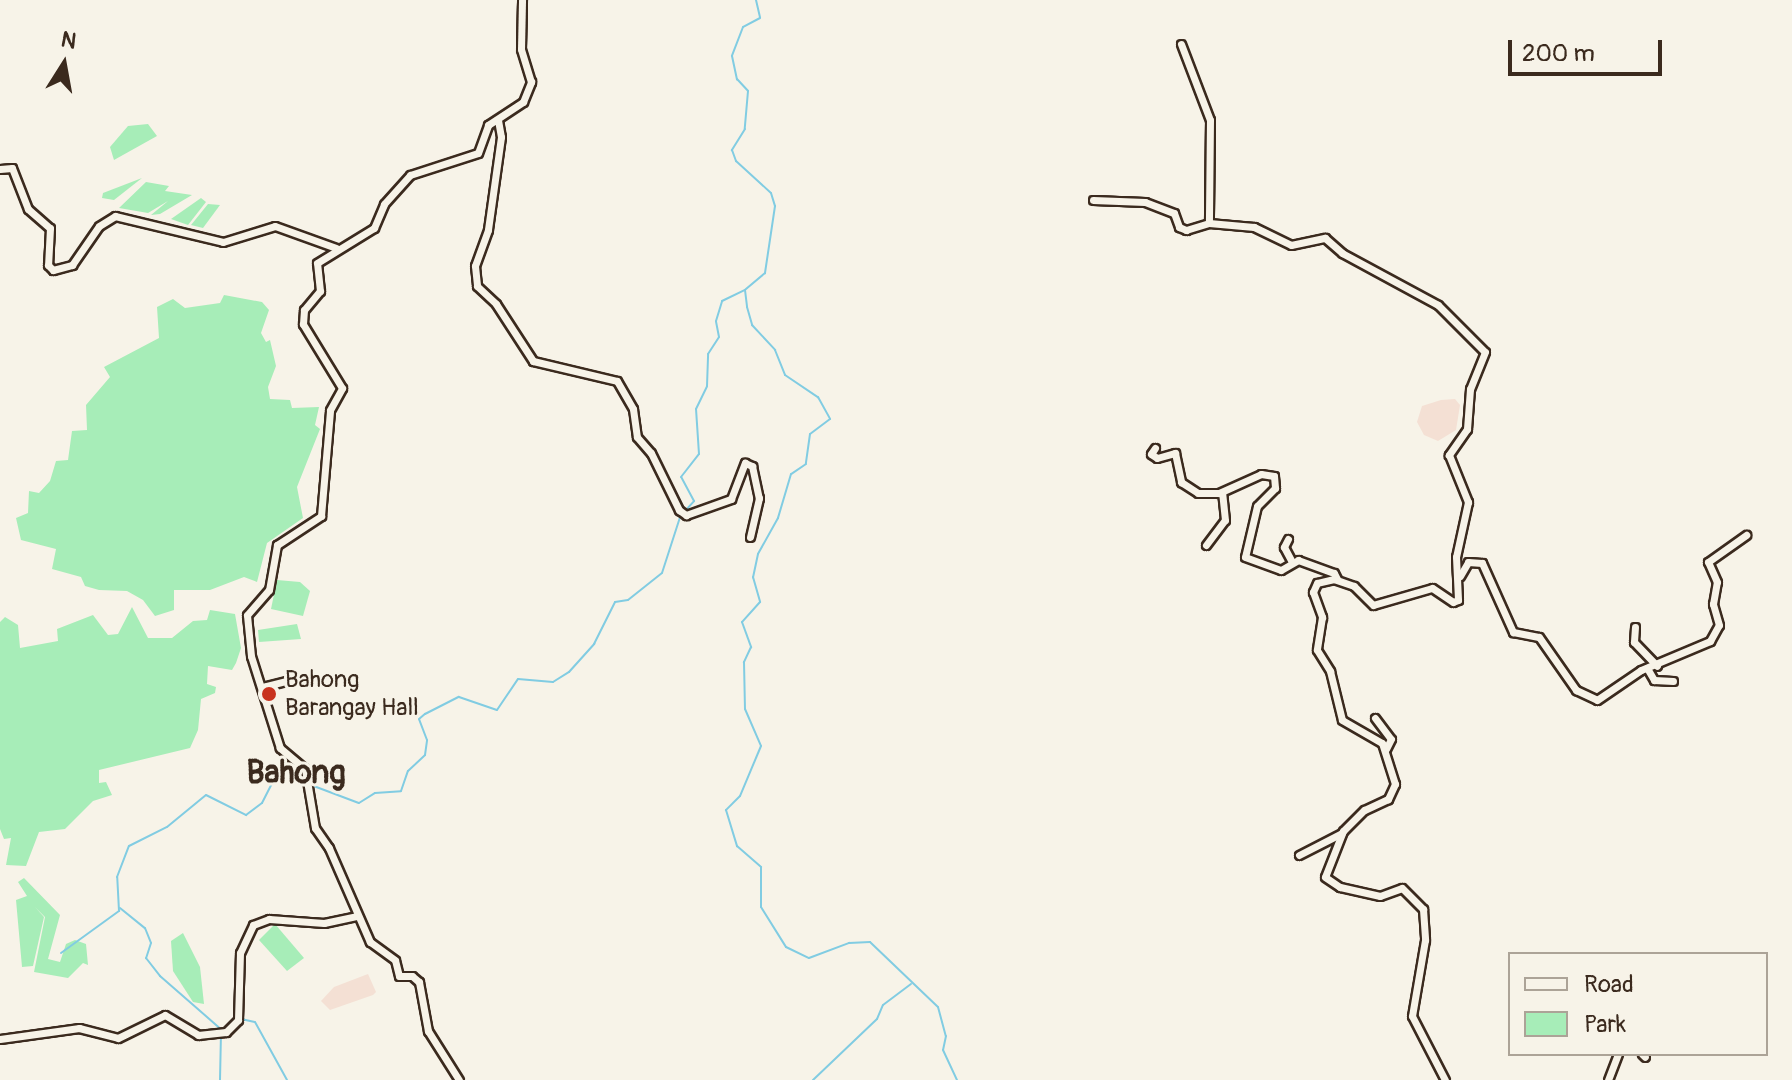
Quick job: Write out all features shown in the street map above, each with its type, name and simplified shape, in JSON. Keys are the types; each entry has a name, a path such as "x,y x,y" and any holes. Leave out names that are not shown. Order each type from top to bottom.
{"street":[{"path":"459,1080 428,1031 419,982 412,976 399,976 395,960 370,942 356,916 345,882 315,828 305,769 280,748 251,656 248,611 269,590 277,545 317,522 322,509 330,410 342,385 309,339 302,315 320,293 317,263 336,248 374,228 384,204 417,171 478,153 487,127 519,108 531,82 521,49 522,0"},
{"path":"1181,44 1210,120 1209,223"},
{"path":"498,120 501,137 488,230 475,266 477,286 496,304 533,361 617,381 633,409 637,437 651,453 679,510 686,515 731,499 745,463 752,466 759,498 750,537"},
{"path":"0,169 12,168 28,209 50,228 48,265 53,270 72,265 99,226 115,216 223,242 275,226 336,248"},
{"path":"1093,200 1145,202 1174,213 1179,227 1186,230 1209,223 1254,227 1274,241 1295,245 1323,237 1342,253 1422,293 1477,341 1485,357 1470,389 1467,429 1449,455 1468,502 1456,557 1459,578 1455,602 1432,588 1424,594 1410,591 1379,605 1369,604 1354,586 1337,579 1322,580 1313,592 1322,617 1317,650 1330,671 1342,720 1386,749"},
{"path":"1155,448 1151,454 1157,458 1175,453 1184,486 1198,493 1222,492 1261,474 1274,476 1275,488 1257,506 1244,556 1278,570 1292,562 1335,573 1337,579"},
{"path":"1206,545 1225,520 1222,492"},
{"path":"1459,578 1468,562 1482,563 1513,632 1539,637 1588,700 1602,699 1647,668 1699,649 1716,635 1713,604 1718,586 1708,562 1746,535"},
{"path":"1288,539 1284,547 1292,562"},
{"path":"1635,627 1634,642 1657,666"},
{"path":"1647,668 1654,680 1673,681"},
{"path":"262,687 294,679"},
{"path":"1375,718 1391,739 1386,749 1393,794 1364,810 1342,833 1324,872 1328,881 1380,896 1402,888 1423,909 1425,940 1412,1016 1445,1080"},
{"path":"1299,855 1342,833"},
{"path":"0,1039 79,1028 118,1038 165,1015 191,1033 207,1036 226,1032 239,1018 240,953 253,925 269,919 324,923 356,916"},
{"path":"1608,1080 1617,1056"}],"shaded area":[{"path":"1455,399 1460,405 1456,430 1438,441 1424,435 1417,422 1422,406"},
{"path":"368,974 376,992 373,995 330,1010 321,1001 334,987"}],"green space":[{"path":"148,124 157,136 114,160 110,147 128,126"},
{"path":"142,178 114,200 102,198 103,193"},
{"path":"146,182 169,186 165,191 192,195 160,214 151,215 168,201 148,213 119,208"},
{"path":"201,198 206,202 188,225 171,219"},
{"path":"208,204 220,205 203,228 191,225"},
{"path":"224,295 262,302 269,310 261,333 266,342 270,340 276,366 268,387 270,399 290,400 292,408 319,407 315,425 320,429 297,487 303,518 267,543 257,582 244,577 210,590 174,590 174,610 155,616 143,600 127,591 85,586 81,577 52,569 56,549 21,540 16,518 28,513 29,491 39,493 50,481 56,461 68,460 72,431 87,430 86,405 110,377 104,367 159,338 157,307 173,299 185,308 220,303"},
{"path":"277,580 300,582 310,591 303,616 271,609"},
{"path":"132,607 148,638 172,638 193,621 207,620 210,610 235,614 241,648 236,663 232,670 208,666 207,684 216,687 215,693 201,699 198,730 190,748 99,770 99,783 106,782 112,795 93,801 65,829 39,832 26,866 6,865 11,838 4,839 0,829 0,622 5,617 18,625 20,648 58,641 57,629 93,615 108,635 118,634"},
{"path":"297,624 301,639 259,642 258,630"},
{"path":"24,878 60,915 48,959 60,962 66,944 75,940 86,944 88,965 83,963 68,978 34,972 45,917 35,907 44,917 33,966 22,967 16,900 27,896 18,882"},
{"path":"275,924 304,958 287,971 259,940"},
{"path":"183,933 200,967 204,1004 193,1002 173,971 171,941"}],"waterway":[{"path":"756,0 760,18 743,27 732,56 737,79 748,91 745,129 732,150 736,161 771,193 775,206 765,273 745,290 747,307 752,325 775,350 785,375 818,397 830,419 810,434 806,464 791,474 778,518 758,554 753,577 760,602 742,622 751,647 744,662 745,709 761,746 740,796 726,810 737,846 761,867 761,907 786,947 809,958 849,943 870,942 938,1007 946,1036 943,1050 957,1080"},
{"path":"686,510 694,501 681,477 699,454 696,409 707,386 708,354 719,337 716,321 722,301 745,290"},
{"path":"311,785 359,803 375,793 401,791 408,771 425,755 427,740 419,719 425,714 459,697 497,710 518,679 553,682 569,672 594,644 615,602 628,600 662,573 681,514"},
{"path":"61,953 119,911 117,877 129,846 167,827 206,795 246,815 262,803 276,776 292,776 305,784"},
{"path":"120,908 145,928 151,943 146,958 160,976 222,1030"},
{"path":"813,1080 877,1019 883,1005 911,984"},
{"path":"241,1019 255,1022 287,1080"},
{"path":"220,1080 221,1034"}],"place":[{"name":"Bahong Barangay Hall","path":"269,694"}],"district":[{"name":"Bahong","path":"296,773"}]}
